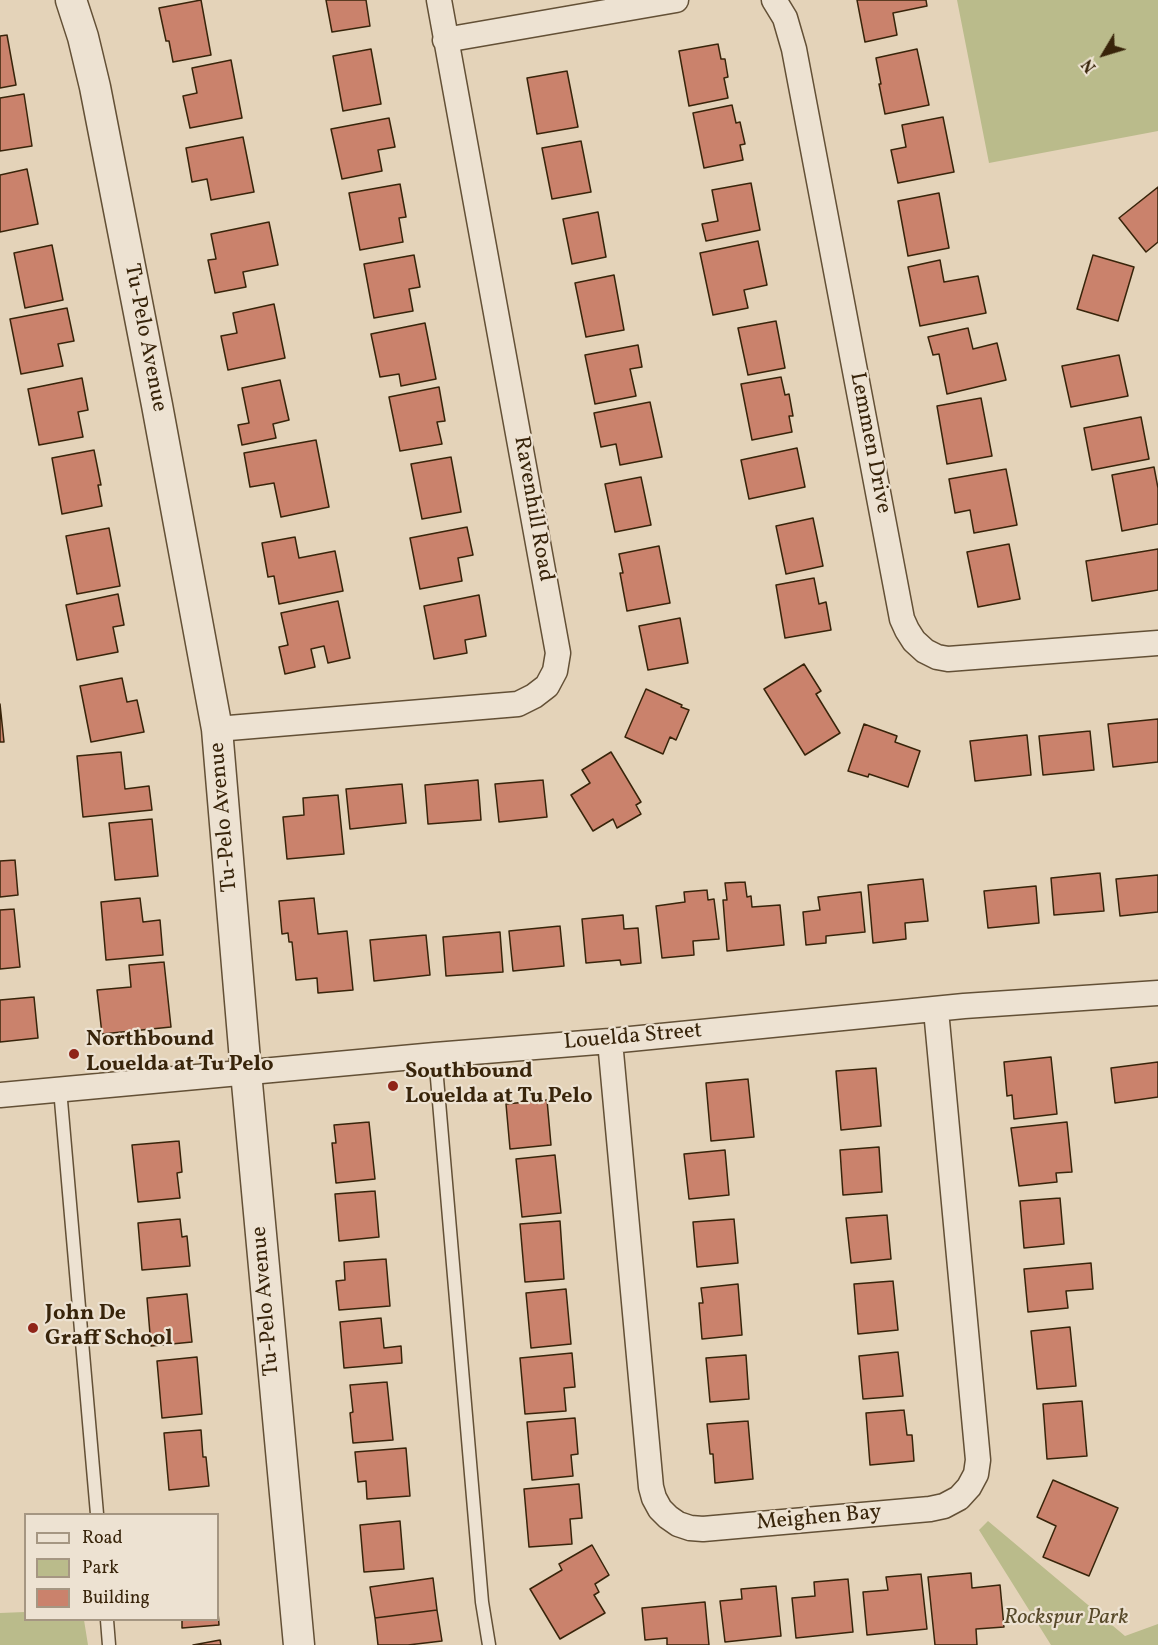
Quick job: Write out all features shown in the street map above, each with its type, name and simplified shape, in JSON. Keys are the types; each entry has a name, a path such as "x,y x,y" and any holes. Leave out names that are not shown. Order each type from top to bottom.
{"street":[{"name":"Tu-Pelo Avenue","path":"71,0 95,87 217,729 299,1645"},
{"name":"Ravenhill Road","path":"217,729 518,704 547,686 555,671 558,653 439,0"},
{"path":"446,40 676,0"},
{"name":"Lemmen Drive","path":"774,0 784,18 794,49 902,619 907,630 914,641 925,651 948,659 1158,643"},
{"name":"Louelda Street","path":"0,1095 610,1041 964,1006 1158,993"},
{"name":"Meighen Bay","path":"610,1041 651,1487 660,1509 678,1524 703,1529 930,1509 944,1506 959,1498 969,1487 976,1474 978,1460 936,1010"}],"lane":[{"path":"435,1055 482,1602 489,1645"},
{"path":"60,1089 98,1513"},
{"path":"107,1621 109,1645"}],"green space":[{"path":"957,0 1158,0 1158,131 989,163"},
{"name":"Rockspur Park","path":"988,1521 1125,1636 1158,1624 1158,1645 1051,1645 979,1530"},
{"path":"24,1612 24,1621 84,1621 88,1645 0,1645 0,1613"}],"building":[{"path":"201,0 211,55 173,62 159,8"},
{"path":"326,0 366,0 370,26 332,32"},
{"path":"857,0 926,0 927,6 893,13 897,35 865,42"},
{"path":"7,35 16,85 0,88 0,36"},
{"path":"718,44 721,59 725,59 728,77 724,78 728,98 689,106 679,51"},
{"path":"371,49 381,104 343,111 333,56"},
{"path":"917,49 929,105 885,114 876,58"},
{"path":"231,60 242,118 190,128 183,96 197,93 192,68"},
{"path":"567,71 578,127 537,134 527,78"},
{"path":"24,94 32,146 0,151 0,98"},
{"path":"732,105 736,123 740,122 745,144 740,145 743,160 704,168 693,113"},
{"path":"943,117 954,172 898,183 891,150 906,147 902,125"},
{"path":"389,118 395,147 378,150 382,171 342,179 331,129"},
{"path":"243,137 254,192 211,200 207,179 192,182 186,148"},
{"path":"581,141 591,192 552,199 542,148"},
{"path":"27,169 38,224 0,232 0,175"},
{"path":"751,183 760,230 706,241 702,224 718,221 712,190"},
{"path":"400,184 406,217 399,218 403,242 360,250 349,193"},
{"path":"1158,187 1158,242 1146,252 1119,218"},
{"path":"939,193 949,248 908,256 898,201"},
{"path":"598,212 606,257 572,264 563,219"},
{"path":"269,222 278,265 243,272 246,287 215,293 208,260 216,259 211,234"},
{"path":"758,241 767,285 744,290 748,308 713,315 700,253"},
{"path":"52,245 63,300 25,308 14,253"},
{"path":"414,255 420,287 409,289 413,311 374,318 364,264"},
{"path":"1093,255 1134,267 1118,321 1077,309"},
{"path":"940,260 944,282 978,276 986,313 920,326 908,267"},
{"path":"614,275 624,330 586,337 575,283"},
{"path":"274,304 285,358 228,370 221,336 237,333 233,313"},
{"path":"67,308 74,341 58,344 63,366 21,374 10,319"},
{"path":"776,321 785,368 748,375 738,328"},
{"path":"425,323 436,379 401,386 399,374 380,377 371,334"},
{"path":"968,328 973,349 997,343 1006,380 947,394 939,354 933,355 928,337"},
{"path":"638,345 642,367 630,369 636,396 595,404 585,355"},
{"path":"1119,355 1128,396 1071,407 1062,366"},
{"path":"781,377 785,395 789,394 793,416 789,416 792,432 752,440 741,384"},
{"path":"82,378 88,410 78,412 83,437 39,445 28,389"},
{"path":"280,380 289,420 273,424 276,438 242,445 238,425 249,423 242,388"},
{"path":"439,387 445,421 437,422 442,444 400,451 389,397"},
{"path":"981,398 992,456 947,464 937,406"},
{"path":"650,402 662,457 620,465 616,444 601,447 594,413"},
{"path":"1141,417 1149,459 1092,470 1084,428"},
{"path":"316,440 329,507 281,517 274,483 250,487 244,453"},
{"path":"797,448 805,487 749,499 741,460"},
{"path":"94,450 101,485 98,485 102,506 62,514 52,458"},
{"path":"451,457 461,512 422,519 411,464"},
{"path":"1154,467 1158,488 1158,524 1122,531 1112,475"},
{"path":"1006,469 1017,525 974,533 970,510 955,513 949,479"},
{"path":"641,477 651,525 615,532 605,484"},
{"path":"813,518 823,566 786,574 776,526"},
{"path":"467,527 473,555 458,558 462,581 420,589 410,538"},
{"path":"109,528 120,586 77,594 66,536"},
{"path":"295,537 299,558 335,551 343,591 279,604 274,576 268,577 262,543"},
{"path":"1009,544 1020,599 978,607 967,552"},
{"path":"659,546 670,603 627,611 619,554"},
{"path":"1158,549 1158,590 1092,601 1086,561"},
{"path":"814,578 819,604 826,602 831,630 785,638 776,585"},
{"path":"118,594 124,625 113,627 118,652 77,660 66,605"},
{"path":"479,595 486,636 465,640 467,653 434,659 424,606"},
{"path":"338,601 350,658 328,663 324,646 311,649 315,667 285,674 279,647 288,645 281,613"},
{"path":"680,618 688,663 648,670 639,626"},
{"path":"804,664 821,691 816,694 840,733 805,755 764,689"},
{"path":"122,678 127,702 137,700 144,732 91,742 80,686"},
{"path":"646,689 689,710 676,740 670,737 663,754 625,737"},
{"path":"0,704 4,742 0,742"},
{"path":"1158,719 1158,762 1113,767 1108,724"},
{"path":"864,724 897,736 895,742 920,751 908,787 869,774 868,777 848,771"},
{"path":"1090,731 1094,770 1043,775 1039,736"},
{"path":"1027,735 1031,775 975,781 970,741"},
{"path":"121,752 125,789 149,786 152,810 83,817 77,756"},
{"path":"611,752 641,802 636,805 641,814 617,828 613,819 593,831 571,795 590,783 582,770"},
{"path":"478,780 481,820 428,824 425,785"},
{"path":"543,780 547,817 499,822 495,784"},
{"path":"402,784 406,823 350,829 346,789"},
{"path":"338,795 344,854 287,859 283,817 304,815 303,798"},
{"path":"152,819 158,876 115,880 109,823"},
{"path":"15,860 18,895 0,897 0,861"},
{"path":"1100,873 1104,911 1054,915 1051,878"},
{"path":"1158,875 1158,912 1120,916 1116,879"},
{"path":"923,879 928,921 905,923 906,939 873,943 868,885"},
{"path":"745,882 747,897 751,896 752,907 780,905 784,945 727,951 723,900 727,900 725,883"},
{"path":"1036,886 1039,923 988,928 984,891"},
{"path":"707,890 708,900 714,899 719,939 693,941 694,955 662,958 656,906 685,902 684,892"},
{"path":"861,892 865,932 826,936 826,943 806,945 803,912 820,910 818,897"},
{"path":"140,898 143,922 160,920 163,955 106,960 101,902"},
{"path":"314,898 318,934 347,931 353,990 318,993 317,978 296,980 292,942 289,942 288,933 282,934 279,901"},
{"path":"14,909 20,967 0,969 0,910"},
{"path":"623,915 624,929 638,928 641,963 621,965 620,960 586,963 582,919"},
{"path":"560,926 564,966 513,971 509,931"},
{"path":"500,932 503,972 446,976 443,937"},
{"path":"426,935 430,975 374,981 370,940"},
{"path":"164,962 171,1027 102,1034 97,990 131,987 129,965"},
{"path":"34,997 38,1038 0,1042 0,1000"},
{"path":"1051,1057 1057,1114 1014,1119 1012,1095 1007,1096 1004,1062"},
{"path":"1158,1062 1158,1097 1115,1103 1111,1068"},
{"path":"876,1068 881,1126 841,1130 836,1071"},
{"path":"748,1079 754,1137 711,1141 706,1083"},
{"path":"547,1100 551,1145 510,1149 506,1104"},
{"path":"369,1122 375,1179 336,1183 332,1143 336,1143 334,1125"},
{"path":"1067,1122 1072,1172 1056,1173 1057,1182 1019,1186 1011,1128"},
{"path":"179,1141 182,1172 177,1173 180,1198 138,1202 132,1145"},
{"path":"879,1147 882,1192 843,1195 840,1150"},
{"path":"725,1150 729,1195 689,1199 684,1154"},
{"path":"555,1155 561,1213 522,1217 516,1159"},
{"path":"375,1191 379,1237 339,1241 335,1194"},
{"path":"1060,1198 1064,1244 1024,1248 1020,1201"},
{"path":"887,1215 891,1259 851,1263 846,1218"},
{"path":"180,1219 182,1237 187,1236 190,1266 142,1270 138,1223"},
{"path":"734,1219 738,1263 697,1267 693,1222"},
{"path":"560,1221 564,1279 525,1282 520,1224"},
{"path":"386,1259 390,1306 339,1310 336,1281 345,1280 344,1262"},
{"path":"1091,1263 1093,1289 1066,1291 1068,1308 1028,1312 1024,1269"},
{"path":"893,1281 898,1330 858,1334 854,1284"},
{"path":"738,1284 742,1335 702,1339 699,1303 703,1303 701,1288"},
{"path":"566,1289 571,1344 531,1348 526,1293"},
{"path":"187,1294 192,1342 151,1346 147,1298"},
{"path":"381,1318 384,1348 401,1346 402,1363 344,1368 340,1322"},
{"path":"1070,1327 1076,1386 1037,1389 1031,1331"},
{"path":"898,1352 903,1396 863,1399 859,1356"},
{"path":"572,1353 575,1387 564,1388 566,1411 525,1414 520,1358"},
{"path":"746,1355 749,1399 710,1402 706,1358"},
{"path":"197,1357 202,1414 162,1418 157,1361"},
{"path":"387,1382 393,1440 353,1443 350,1385"},
{"path":"1082,1401 1087,1456 1047,1459 1043,1404"},
{"path":"904,1410 907,1435 912,1435 914,1461 870,1465 866,1413"},
{"path":"575,1418 578,1454 571,1455 573,1476 532,1480 527,1422"},
{"path":"748,1421 753,1479 715,1483 713,1454 710,1454 707,1424"},
{"path":"201,1430 203,1457 206,1457 209,1486 169,1490 164,1433"},
{"path":"406,1448 410,1496 367,1499 366,1481 358,1482 355,1452"},
{"path":"1053,1480 1118,1508 1089,1576 1043,1557 1056,1526 1037,1517"},
{"path":"579,1484 582,1518 570,1519 572,1544 529,1547 524,1489"},
{"path":"400,1521 404,1569 364,1572 360,1525"},
{"path":"592,1545 609,1575 595,1584 599,1592 594,1595 605,1613 560,1639 530,1589 562,1570 559,1564"},
{"path":"971,1573 972,1588 1000,1585 1004,1627 976,1629 977,1645 935,1645 928,1577"},
{"path":"921,1574 927,1629 867,1635 863,1592 888,1590 886,1577"},
{"path":"433,1578 437,1610 375,1618 370,1587"},
{"path":"848,1579 853,1632 796,1638 792,1598 815,1596 814,1582"},
{"path":"776,1586 781,1636 725,1642 720,1601 742,1599 741,1589"},
{"path":"705,1602 709,1645 667,1645 667,1638 645,1640 642,1608"},
{"path":"437,1610 442,1641 408,1645 378,1645 375,1618"},
{"path":"182,1621 219,1621 219,1625 182,1628"},
{"path":"220,1640 221,1645 193,1645"}],"place":[{"name":"Northbound Louelda at Tu Pelo","path":"74,1054"},
{"name":"Southbound Louelda at Tu Pelo","path":"393,1086"},
{"name":"John De Graff School","path":"33,1328"}]}
